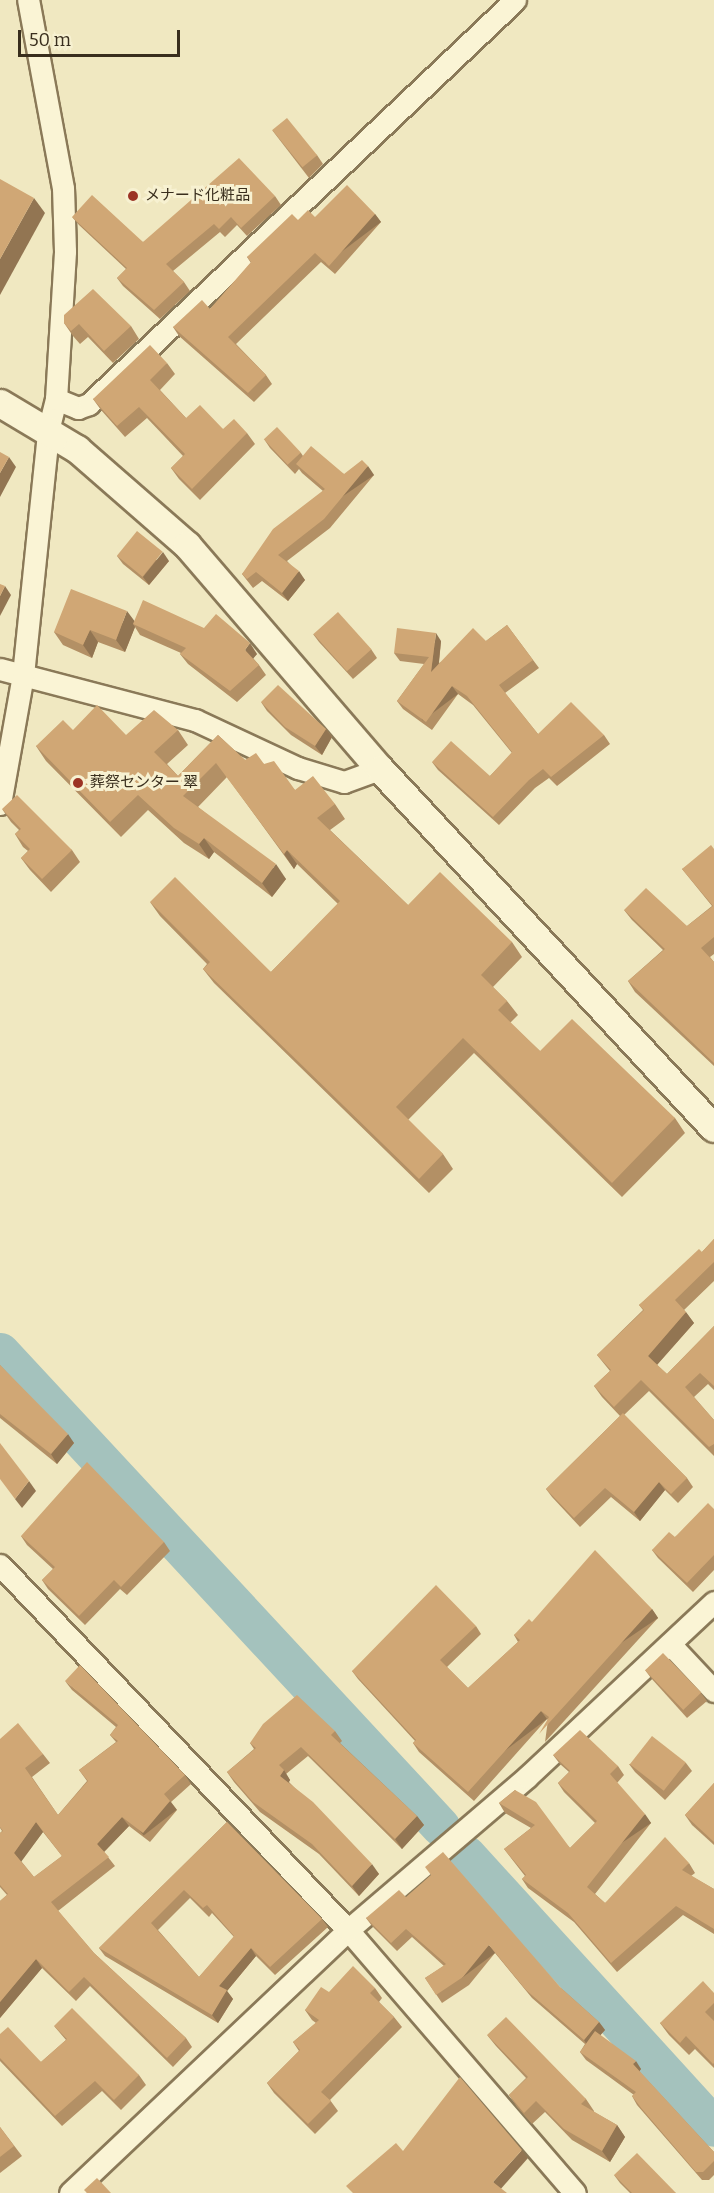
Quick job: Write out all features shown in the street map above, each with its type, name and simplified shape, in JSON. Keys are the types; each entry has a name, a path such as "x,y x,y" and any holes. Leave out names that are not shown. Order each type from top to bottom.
{"street":[{"path":"0,804 23,675 48,431 56,399 63,188 28,0"},
{"path":"56,399 78,408 89,404 515,0"},
{"path":"0,403 77,449 186,545 380,769 714,1128"},
{"path":"0,669 195,720 298,768 344,782 380,769"},
{"path":"0,1565 348,1930 574,2193"},
{"path":"70,2193 348,1930 671,1645 714,1602"},
{"path":"671,1645 714,1690"}],"building":[{"path":"287,118 317,155 302,167 272,130"},
{"path":"239,158 275,196 241,228 231,217 219,229 214,224 166,264 184,282 154,310 117,278 127,268 72,217 92,195 143,242"},
{"path":"0,179 34,198 0,259"},
{"path":"347,185 375,214 329,266 315,253 228,337 266,375 248,393 173,327 202,300 210,309 251,262 247,257 292,214 298,220 308,210 315,217"},
{"path":"93,289 131,326 104,351 79,324 71,331 64,323 64,315"},
{"path":"150,345 167,363 150,380 186,418 200,405 223,429 234,419 247,433 192,489 171,468 185,454 139,407 117,426 93,399"},
{"path":"277,427 301,453 288,465 264,439"},
{"path":"311,446 344,474 362,460 368,466 324,519 278,555 299,571 282,593 256,572 247,579 242,574 273,529 325,489 296,464"},
{"path":"0,452 9,457 0,473"},
{"path":"137,531 163,552 143,577 117,556"},
{"path":"0,584 5,586 0,596"},
{"path":"71,589 127,611 116,640 90,630 83,645 54,632"},
{"path":"143,600 204,628 216,614 250,643 245,650 259,665 230,691 180,654 186,648 133,624"},
{"path":"338,612 371,649 347,671 313,634"},
{"path":"507,625 533,660 499,685 538,734 571,702 604,735 551,777 543,769 493,817 432,762 451,741 490,776 512,752 467,696 452,686 426,722 397,701 429,657 394,653 397,628 436,633 431,672 473,628 486,641"},
{"path":"278,685 326,729 315,746 285,727 261,702"},
{"path":"97,705 126,735 154,710 178,730 154,752 178,776 218,735 245,760 256,753 264,764 274,761 295,790 313,776 335,804 317,818 408,905 440,872 512,942 481,975 507,1001 498,1010 540,1051 572,1019 675,1118 612,1183 463,1038 396,1107 443,1154 419,1179 203,969 210,962 150,902 175,877 271,972 340,901 287,850 284,854 216,763 183,796 276,864 262,883 204,838 199,844 174,828 138,795 110,822 36,746 63,720 73,730"},
{"path":"17,795 72,850 42,879 21,858 30,849 15,834 21,829 2,809"},
{"path":"711,845 714,849 714,937 701,948 714,962 714,1063 628,981 665,949 624,910 646,888 687,926 713,906 682,869"},
{"path":"714,1239 714,1262 675,1300 686,1312 648,1356 667,1374 714,1326 714,1386 700,1373 685,1387 714,1420 714,1444 709,1447 641,1380 614,1407 594,1386 611,1370 597,1355 644,1310 639,1305 699,1249 702,1252"},
{"path":"0,1365 68,1434 51,1454 0,1414"},
{"path":"623,1413 687,1478 671,1494 659,1482 634,1512 605,1488 574,1518 546,1489"},
{"path":"0,1443 29,1481 15,1499 0,1479"},
{"path":"87,1462 164,1542 121,1587 114,1580 79,1616 42,1580 55,1567 21,1536"},
{"path":"708,1503 714,1509 714,1555 687,1583 652,1550 669,1532 675,1537"},
{"path":"595,1550 652,1609 539,1734 549,1717 541,1711 468,1792 413,1743 416,1740 352,1671 436,1585 476,1626 440,1660 468,1688 520,1640 514,1635 529,1619 532,1622"},
{"path":"663,1653 701,1693 683,1710 645,1670"},
{"path":"80,1665 185,1775 164,1794 170,1801 143,1833 122,1817 97,1844 109,1857 51,1902 94,1953 186,2038 167,2058 84,1977 69,1992 36,1959 0,2002 0,1901 8,1894 0,1885 0,1833 3,1831 0,1827 0,1739 18,1723 43,1754 25,1768 58,1815 88,1781 79,1770 118,1741 110,1735 118,1725 65,1681","holes":["36,1822 62,1856 34,1877 14,1853"]},
{"path":"297,1695 335,1731 331,1735 417,1816 395,1839 301,1747 279,1765 284,1770 280,1776 313,1802 372,1864 352,1886 312,1844 253,1802 227,1772 256,1748 250,1743 263,1724"},
{"path":"580,1730 618,1766 610,1774 645,1814 587,1887 605,1903 665,1837 689,1863 682,1870 714,1889 714,1929 676,1906 611,1963 568,1913 522,1879 526,1875 504,1849 535,1825 499,1803 515,1790 536,1802 570,1848 597,1821 558,1783 570,1771 553,1755"},
{"path":"652,1736 686,1762 664,1791 630,1764"},
{"path":"714,1783 714,1842 685,1815"},
{"path":"227,1822 322,1919 270,1967 251,1948 219,1986 227,1990 212,2015 99,1948","holes":["184,1890 203,1908 207,1905 234,1936 199,1977 151,1923"]},
{"path":"443,1852 561,1988 599,2022 584,2040 526,1990 489,1945 463,1977 436,1995 425,1978 446,1964 406,1929 391,1943 366,1918 399,1890 406,1897 431,1875 425,1867"},
{"path":"353,1966 375,1988 370,1993 394,2017 321,2092 331,2101 308,2124 267,2083 300,2050 293,2042 319,2020 305,2010 321,1987 329,1992"},
{"path":"703,1981 714,1993 714,2003 705,2012 714,2021 713,2064 686,2036 680,2043 660,2023"},
{"path":"72,2008 139,2075 114,2100 95,2081 55,2116 0,2058 0,2034 8,2027 41,2062 67,2039 54,2026"},
{"path":"506,2017 586,2099 581,2104 617,2125 602,2151 564,2129 536,2101 524,2113 509,2095 528,2077 487,2035"},
{"path":"595,2031 636,2061 633,2064 714,2152 714,2161 703,2172 696,2172 642,2109 632,2096 636,2092 580,2052"},
{"path":"460,2077 522,2150 493,2182 507,2193 353,2193 346,2186 396,2143 403,2151"},
{"path":"0,2127 14,2146 0,2157"},
{"path":"637,2153 676,2193 632,2193 614,2175"},
{"path":"97,2178 111,2193 87,2193 84,2190"}],"waterway":[{"path":"0,1352 440,1826"},
{"path":"466,1855 714,2127"}],"place":[{"name":"メナード化粧品","path":"133,196"},
{"name":"葬祭センター 翠","path":"78,783"}]}
